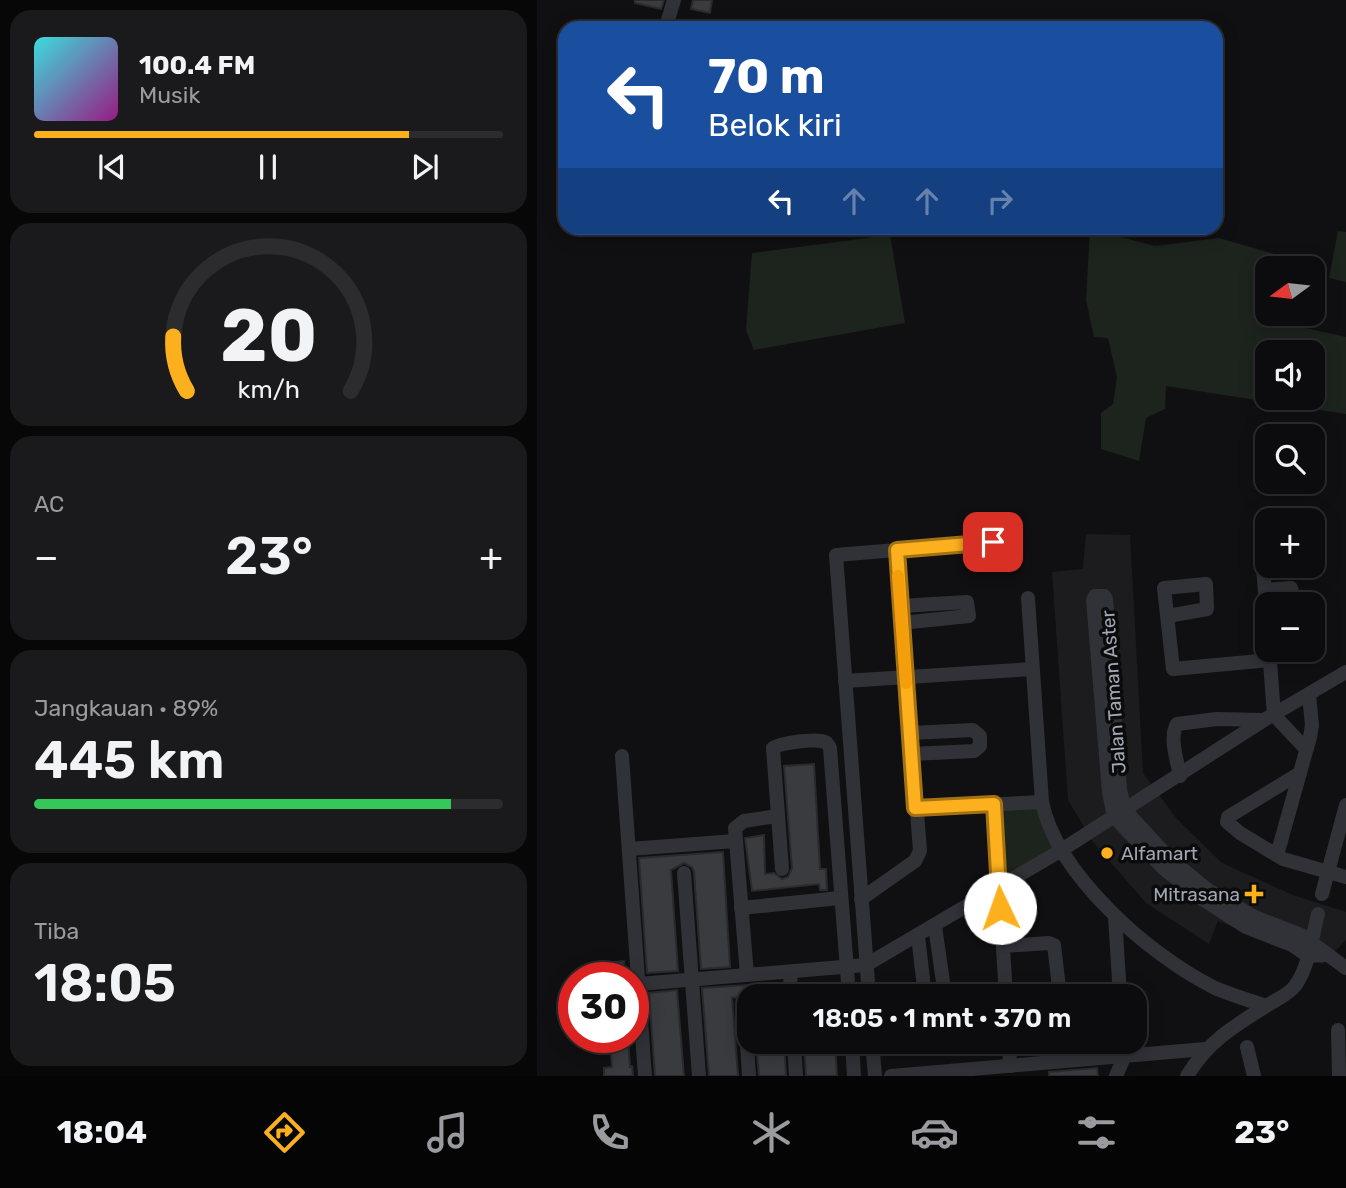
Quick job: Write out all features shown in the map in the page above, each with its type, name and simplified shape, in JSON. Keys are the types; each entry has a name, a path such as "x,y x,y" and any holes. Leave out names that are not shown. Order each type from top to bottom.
{"street":[{"path":"668,21 674,0"},
{"path":"868,984 836,555 993,542"},
{"path":"861,899 919,857 920,851 897,550"},
{"path":"1264,578 1265,590 1291,588 1292,592"},
{"name":"Jalan Taman Aster","path":"1095,596 1104,596 1106,599 1120,813 1108,778 1093,600 1095,596"},
{"path":"1029,598 1042,802 1045,817 1060,851 1115,916 1160,953 1215,988 1266,1006"},
{"path":"900,606 967,602 969,616 901,623"},
{"path":"1168,616 1173,669 1255,656"},
{"path":"1269,718 1270,662"},
{"path":"845,681 1032,669"},
{"name":"Jalan Taman Aster","path":"866,965 1060,851 1346,672"},
{"path":"1277,855 1312,725 1309,695"},
{"path":"1180,776 1174,739 1177,724 1217,719 1269,718 1305,748"},
{"path":"910,733 973,730 980,736 980,746 974,751 911,754"},
{"path":"782,869 773,748 780,744 821,740 830,748 848,984"},
{"path":"622,756 637,962"},
{"path":"1300,773 1228,817 1227,822 1294,863 1346,877"},
{"path":"915,808 1042,802"},
{"path":"994,804 1005,984"},
{"path":"1322,894 1327,870 1343,828 1346,805"},
{"path":"1120,813 1163,868 1201,898 1246,927 1292,946 1325,955 1346,968"},
{"path":"747,975 735,828 739,822 777,817"},
{"path":"629,849 735,841"},
{"path":"685,873 699,1076"},
{"path":"741,908 840,898"},
{"path":"1163,1053 1188,1074 1205,1049 1225,1032 1284,996 1296,985 1318,914"},
{"path":"1115,916 1119,984"},
{"path":"935,926 943,984"},
{"path":"918,936 923,984"},
{"path":"1003,946 1054,945 1059,984"},
{"path":"649,983 866,965"},
{"path":"790,972 790,984"},
{"path":"1338,1030 1339,1076"},
{"path":"1247,1047 1254,1076"},
{"path":"1147,1051 1163,1053 1205,1049"},
{"path":"644,1053 645,1076"},
{"path":"748,1054 749,1076"},
{"path":"795,1054 796,1076"},
{"path":"853,1054 854,1076"},
{"path":"873,1054 875,1076"},
{"path":"1010,1054 1010,1066"},
{"path":"891,1076 1010,1066 1086,1054"},
{"path":"1116,1076 1122,1054"}],"shaded area":[{"path":"1338,231 1346,232 1346,282 1329,278"},
{"path":"890,235 905,323 754,350 746,330 752,253"},
{"path":"1090,235 1113,235 1155,246 1219,238 1281,256 1255,256 1255,326 1306,326 1346,337 1346,414 1320,410 1325,410 1325,340 1255,340 1255,400 1166,386 1165,409 1146,418 1139,461 1101,449 1101,413 1113,404 1117,377 1108,338 1094,337 1086,300"},
{"path":"1086,534 1130,535 1143,773 1177,819 1222,863 1293,895 1346,912 1346,940 1322,964 1218,921 1209,944 1146,903 1093,842 1068,800 1052,572 1083,569"},
{"path":"1041,808 1058,849 1001,886 997,810"}],"building":[{"path":"635,0 664,0 661,9 635,3"},
{"path":"693,0 712,0 710,13 691,9"},
{"path":"814,764 820,869 826,869 827,890 820,890 819,884 752,891 745,838 764,835 765,874 774,873 782,879 788,877 792,868 784,766"},
{"path":"723,852 730,967 701,969 694,872 692,867 684,863 671,870 678,971 649,973 639,858"},
{"path":"737,986 737,997 732,998 738,1076 709,1076 702,988"},
{"path":"677,990 684,1076 655,1076 649,993"},
{"path":"611,1053 629,1053 633,1076 604,1076 604,1068 612,1067"},
{"path":"757,1054 785,1054 786,1076 759,1076"},
{"path":"805,1054 836,1054 837,1076 806,1076"},
{"path":"1097,1068 1098,1076 1049,1076 1049,1072"}],"slow traffic":[{"path":"898,576 906,683"}],"place":[{"name":"Alfamart","path":"1107,853"},
{"name":"Mitrasana","path":"1254,894"}],"route":[{"path":"993,542 897,550 915,808 994,804 1000,908"}]}
